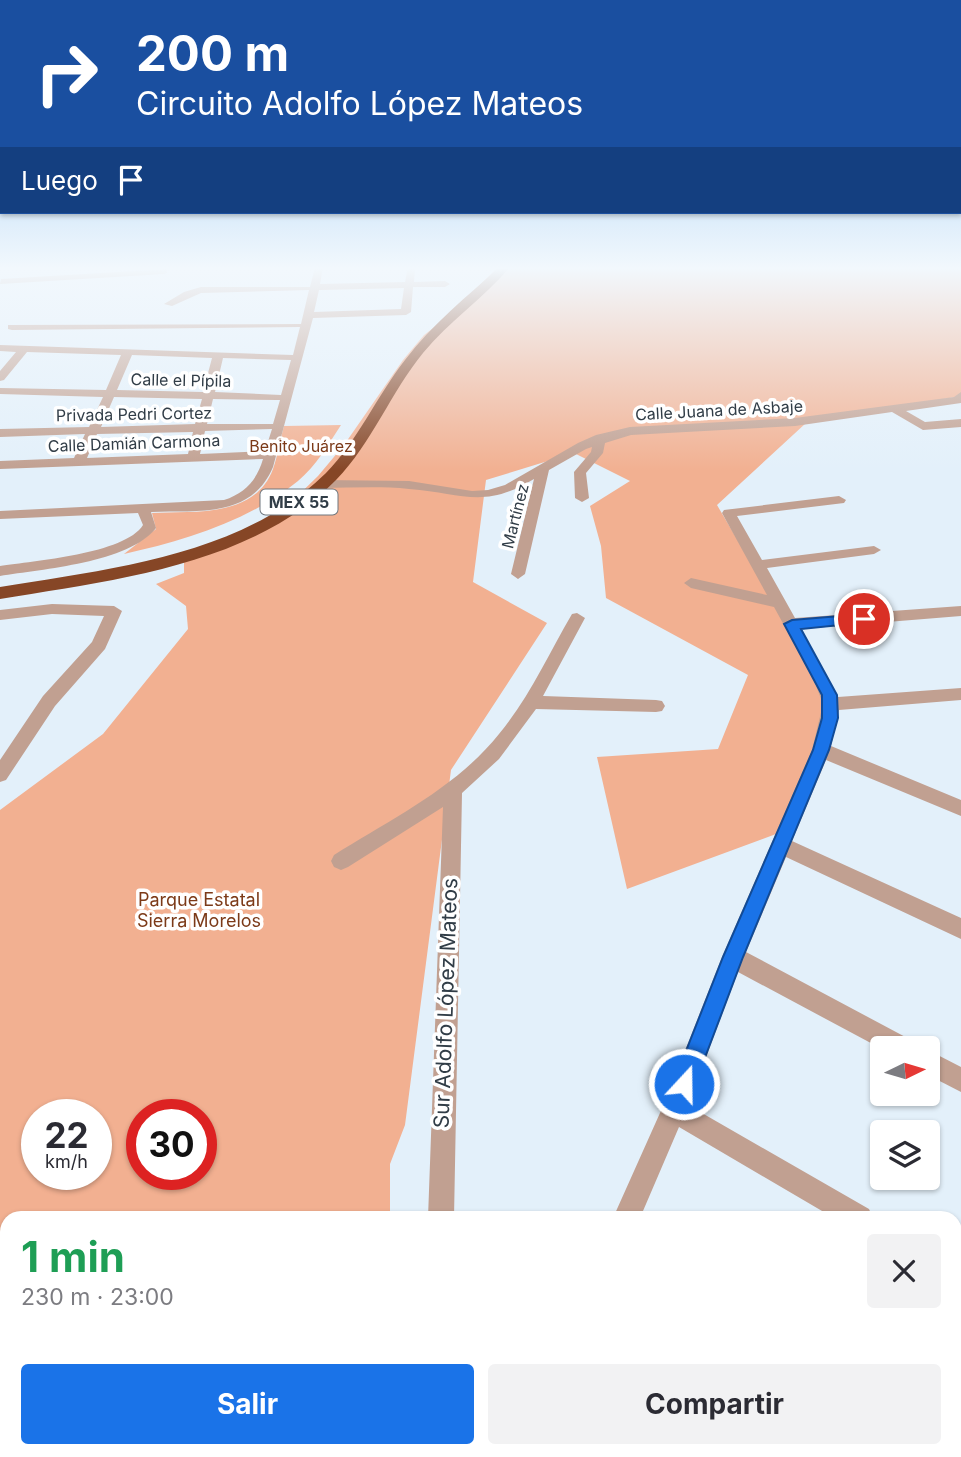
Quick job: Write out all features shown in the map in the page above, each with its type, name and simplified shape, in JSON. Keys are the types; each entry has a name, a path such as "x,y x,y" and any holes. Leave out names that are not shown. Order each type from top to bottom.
{"highway":[{"name":"MEX 55","path":"2,584 163,551 228,528 284,499 321,469 421,335"},
{"name":"MEX 55","path":"2,584 130,570 190,554 262,524 322,484 335,471 413,357 435,335"}],"street":[{"path":"0,515 225,505 239,500 260,482 268,426 295,335"},
{"path":"265,455 303,335"},
{"path":"0,348 289,357"},
{"path":"0,378 24,349"},
{"path":"79,462 128,352"},
{"path":"193,458 218,355"},
{"name":"Calle el Pípila","path":"0,391 277,397"},
{"name":"Calle Juana de Asbaje","path":"322,484 418,486 477,496 503,491 544,466 600,438 654,428 795,422 960,399"},
{"path":"895,409 923,426 961,423"},
{"name":"Privada Pedri Cortez","path":"0,433 268,426"},
{"path":"582,498 580,472 597,453 600,438"},
{"name":"Calle Damián Carmona","path":"0,466 265,455"},
{"name":"Martínez","path":"518,574 544,466"},
{"path":"629,1211 674,1110 733,957 821,750 832,704 826,687 792,624 729,514 839,500"},
{"path":"34,610 10,603 2,584 131,543 143,535 149,526 142,508"},
{"path":"758,565 874,550"},
{"path":"691,583 780,603"},
{"path":"0,615 34,610 110,610 113,613 99,645 48,701 0,775"},
{"path":"792,624 961,611"},
{"path":"341,861 453,789 492,755 531,702 577,618"},
{"path":"832,704 961,694"},
{"path":"531,702 656,706"},
{"path":"821,750 961,808"},
{"name":"Sur Adolfo López Mateos","path":"441,1211 453,789"},
{"path":"931,795 961,792"},
{"path":"780,845 961,929"},
{"path":"733,957 880,1036"},
{"path":"940,1069 961,1080"},
{"path":"674,1110 848,1211"}],"green space":[{"name":"Parque Estatal Sierra Morelos","path":"424,335 961,335 961,396 806,423 717,505 829,696 817,743 776,834 627,889 597,757 718,749 748,675 606,598 601,546 590,506 630,481 574,453 486,480 473,582 547,623 451,770 405,1125 390,1164 390,1211 0,1211 0,810 103,734 188,629 186,606 156,584 184,573 184,562 273,520 318,476 344,445 403,360"},
{"name":"Benito Juárez","path":"341,425 321,455 298,481 259,507 193,536 124,554 156,529 152,513 222,509 252,496 264,485 273,469 284,426"}],"route":[{"path":"684,1084 733,957 821,750 830,718 830,695 792,624 864,619"}]}
